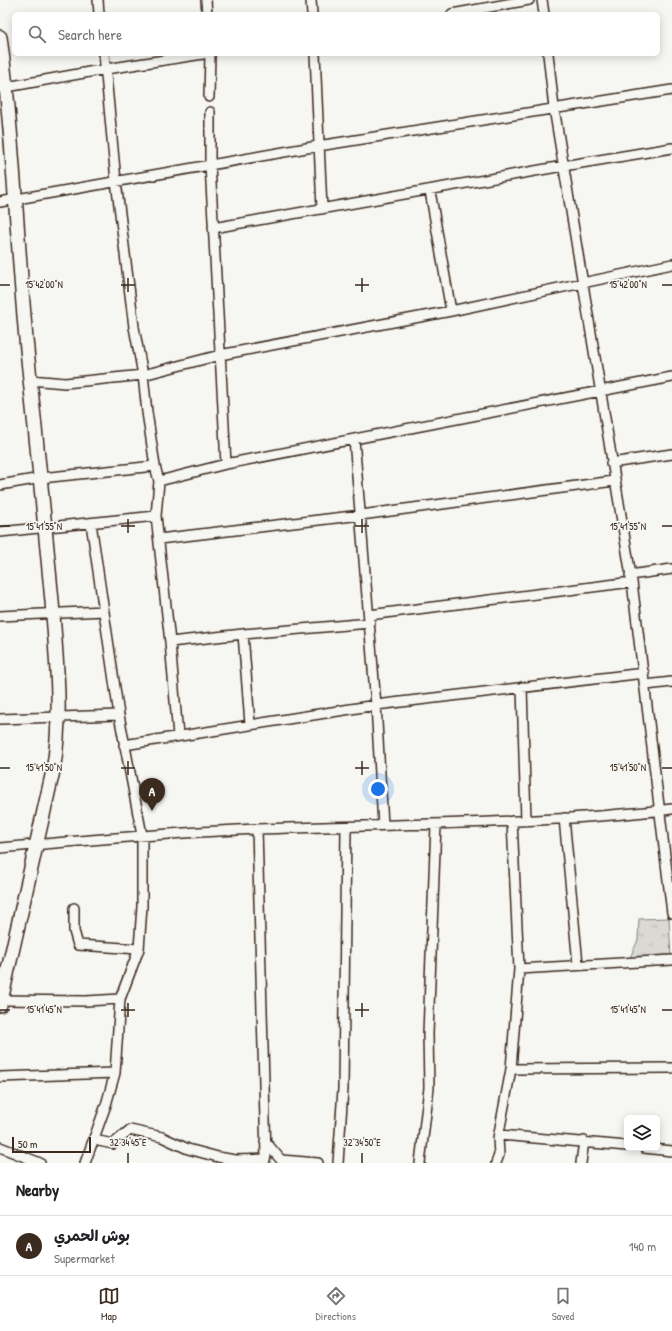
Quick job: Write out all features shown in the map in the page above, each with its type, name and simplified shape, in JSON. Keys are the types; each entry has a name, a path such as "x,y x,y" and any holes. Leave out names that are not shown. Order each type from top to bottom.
{"street":[{"path":"98,0 100,12"},
{"path":"206,0 207,12"},
{"path":"311,0 312,12"},
{"path":"463,12 530,0"},
{"path":"542,0 544,12"},
{"path":"0,37 3,88 16,198 19,265 53,613 58,716 56,756 0,1002 120,1000"},
{"path":"104,56 116,181 134,326 143,375 155,466 159,481 156,516 170,642 178,736"},
{"path":"3,88 106,69 190,56"},
{"path":"209,97 210,56"},
{"path":"315,56 322,209"},
{"path":"548,56 563,166 631,578 646,685 659,810 672,913"},
{"path":"0,202 318,146 672,90"},
{"path":"210,112 210,164 226,464"},
{"path":"214,228 672,148"},
{"path":"430,190 451,311"},
{"path":"30,380 65,383 143,375 220,355 451,311 672,264"},
{"path":"159,481 226,464 672,377"},
{"path":"354,439 370,619 383,825"},
{"path":"611,463 672,454"},
{"path":"0,485 41,478 155,466"},
{"path":"159,539 361,515 614,481"},
{"path":"0,532 156,516"},
{"path":"85,1163 94,1140 115,1073 120,1000 139,949 142,906 142,835 119,715 91,523"},
{"path":"170,642 370,619 631,578 672,569"},
{"path":"0,616 104,611"},
{"path":"243,634 250,724"},
{"path":"124,745 376,705 644,673"},
{"path":"646,685 672,682"},
{"path":"522,687 526,821"},
{"path":"0,719 119,715"},
{"path":"0,848 142,835 257,829 526,821 672,809"},
{"path":"564,818 578,964"},
{"path":"496,1163 499,1155 499,1135 511,1069 519,969 512,821"},
{"path":"420,1163 429,1088 428,1034 436,824"},
{"path":"338,1163 343,1089 346,827"},
{"path":"94,1140 113,1144 130,1130 162,1137 188,1149 218,1157 235,1160 264,1161 265,1141 257,829"},
{"path":"74,908 74,931 78,945 139,949"},
{"path":"519,969 578,964 672,960"},
{"path":"511,1069 672,1068"},
{"path":"0,1077 115,1073"},
{"path":"499,1135 584,1141 624,1146"},
{"path":"265,1141 281,1160 318,1163"},
{"path":"581,1163 584,1141"},
{"path":"0,1147 40,1163"},
{"path":"660,1150 672,1152"}],"green space":[{"path":"669,918 671,957 629,960 638,940 639,919"}],"place":[{"name":"بوش الحمري","path":"152,811"}]}
